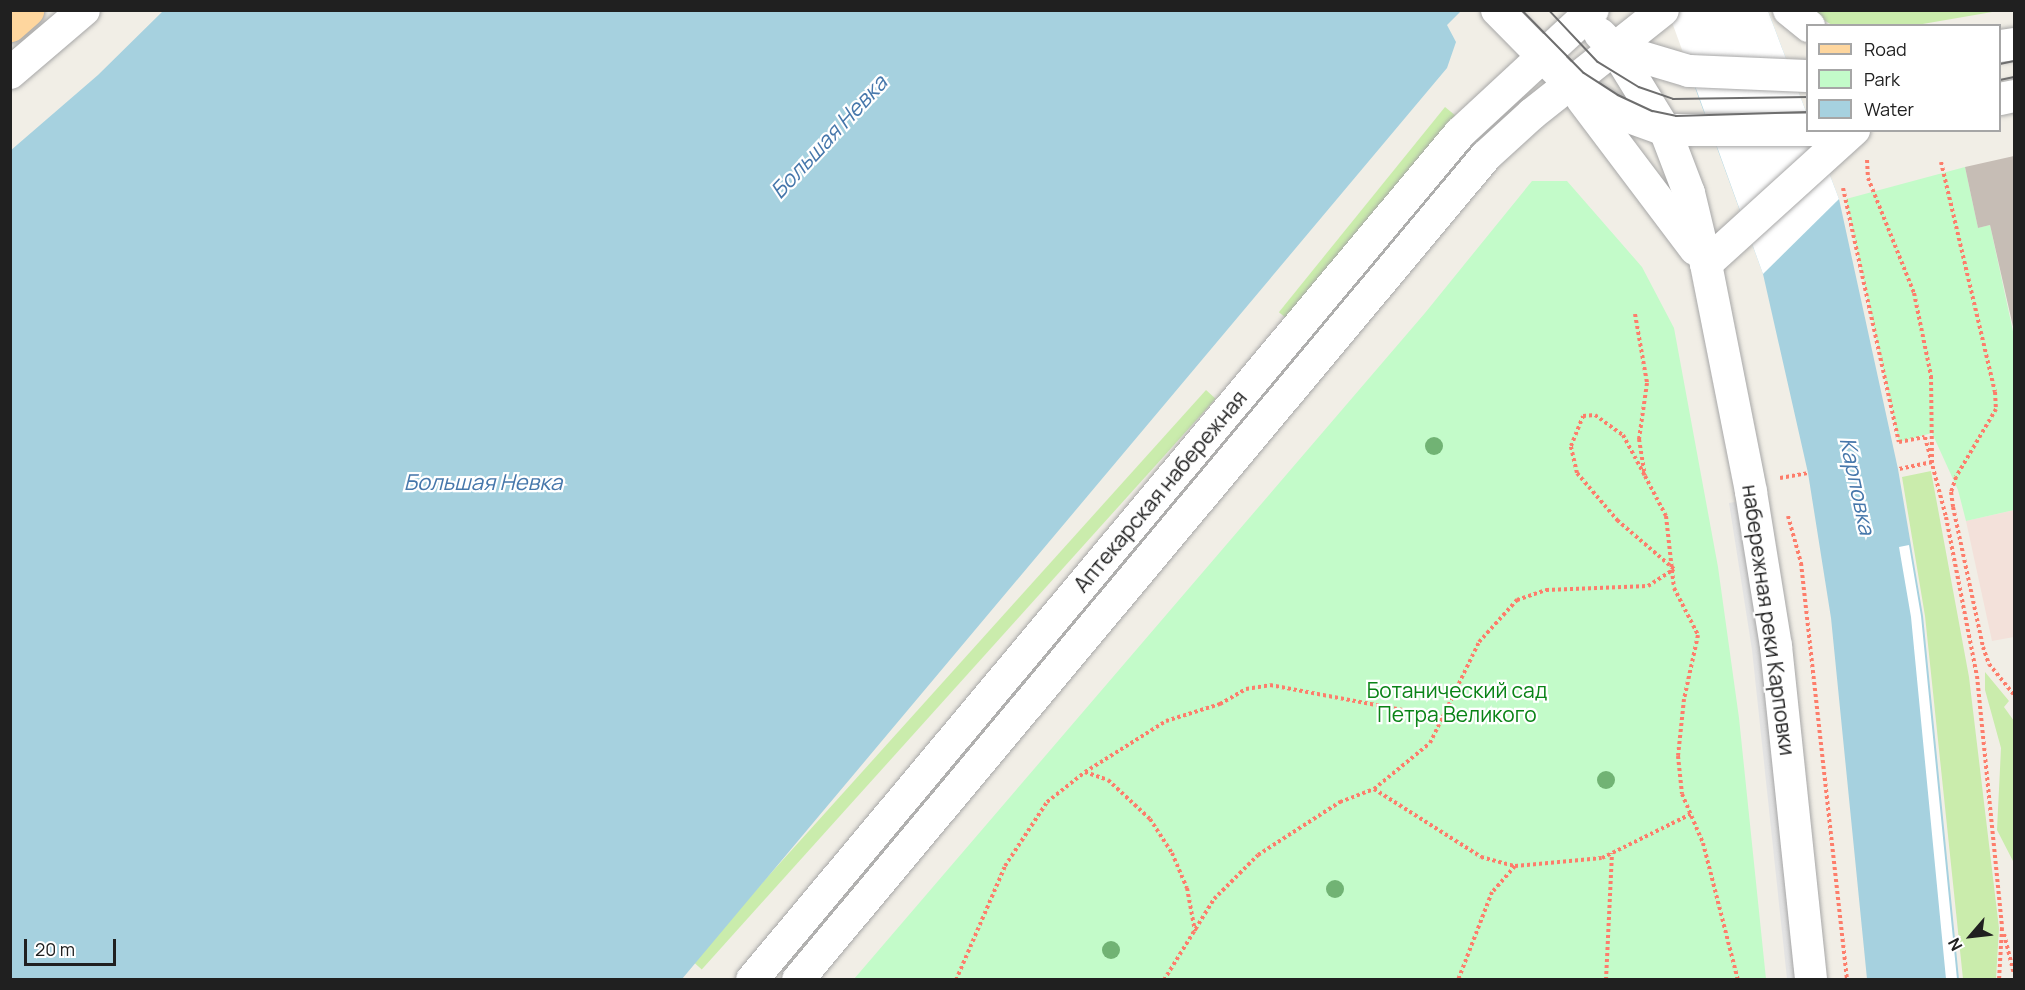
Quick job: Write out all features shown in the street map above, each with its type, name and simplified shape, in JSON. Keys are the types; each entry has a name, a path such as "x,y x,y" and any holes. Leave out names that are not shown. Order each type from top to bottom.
{"main road":[{"path":"10,25 27,10"}],"street":[{"path":"10,73 84,10"},
{"path":"1497,10 1570,84 1618,113 1665,130 1819,139 1846,132"},
{"name":"Аптекарская набережная","path":"798,980 1486,156 1570,84 1663,10"},
{"path":"1789,10 1806,24"},
{"name":"Аптекарская набережная","path":"752,980 1460,133 1542,57 1585,13"},
{"name":"набережная реки Карповки","path":"1585,13 1615,49 1665,130 1689,193 1706,264 1751,492 1776,646 1811,980"},
{"path":"1615,49 1689,71 1801,76"},
{"name":"набережная реки Карповки","path":"1570,84 1666,206 1706,264"},
{"path":"1706,264 1747,225 1819,139"}],"path":[{"path":"1941,162 1995,392 1996,409 1956,477 1951,492 1953,507 1983,647 1989,664 2014,695"},
{"path":"1868,178 1914,293 1931,376 1932,462"},
{"path":"1843,188 1899,442 1924,437 1932,462 1977,676 2002,928 2014,974"},
{"path":"1635,314 1647,383 1639,439 1645,476"},
{"path":"1674,569 1618,521 1577,473 1571,446 1583,416 1595,415 1623,435 1666,516 1674,569 1674,588 1698,635 1684,699 1678,756 1682,794 1723,911 1738,980"},
{"path":"1898,469 1932,462"},
{"path":"1780,478 1809,473"},
{"path":"1788,516 1801,563 1847,980"},
{"path":"1164,980 1214,899 1258,855 1340,802 1374,789 1430,743 1445,718 1479,642 1517,600 1546,590 1648,586 1674,569"},
{"path":"956,980 1005,866 1047,802 1085,772 1166,721 1220,704 1246,689 1262,686 1326,694 1445,718"},
{"path":"1085,772 1108,780 1150,819 1172,853 1187,888 1195,931"},
{"path":"1374,789 1481,857 1515,866 1602,858 1690,814"},
{"path":"1606,980 1612,853"},
{"path":"1458,980 1491,892 1515,866"},
{"path":"1999,980 2002,928"}],"shaded area":[{"path":"1741,501 1764,650 1798,979 1787,979 1752,650 1729,503"},
{"path":"2014,510 2014,637 1992,641 1966,521"}],"green space":[{"path":"1809,11 1998,11 1923,24 1830,24"},
{"path":"1445,107 1455,115 1289,320 1279,312"},
{"path":"1965,167 1978,228 1990,225 2014,336 2014,510 1966,521 1958,490 1932,433 1899,442 1846,199"},
{"name":"Ботанический сад Петра Великого","path":"1532,181 1567,181 1642,267 1674,328 1718,567 1739,718 1766,979 854,979 1425,313"},
{"path":"1206,390 1216,399 702,969 692,961"},
{"path":"1931,471 1969,677 1999,928 1996,979 1963,979 1925,616 1902,477"},
{"path":"1985,672 2009,701 2004,707 2014,721 2014,863 1997,830 2001,748 1985,690"}],"water":[{"name":"Большая Невка","path":"163,11 1461,11 1447,25 1456,42 1447,68 682,979 11,979 10,151 98,75"},
{"name":"Карповка","path":"1768,11 1806,112 1806,132 1814,132 1839,199 1898,469 1923,616 1959,979 1867,979 1831,618 1808,473 1763,274 1689,71"}],"pier":[{"path":"1668,11 1768,11 1806,112 1806,132 1814,132 1839,199 1763,274"},
{"path":"1909,545 1921,616 1957,979 1946,979 1911,617 1899,547"}],"building":[{"path":"2014,156 2014,331 1990,225 1978,228 1965,167"}],"tram line":[{"path":"1522,10 1584,73 1618,95 1653,111 1676,116 1806,112"},
{"path":"1549,10 1598,62 1639,87 1673,99 1806,97"},
{"path":"2001,64 2014,61"},
{"path":"2001,80 2014,77"}]}
